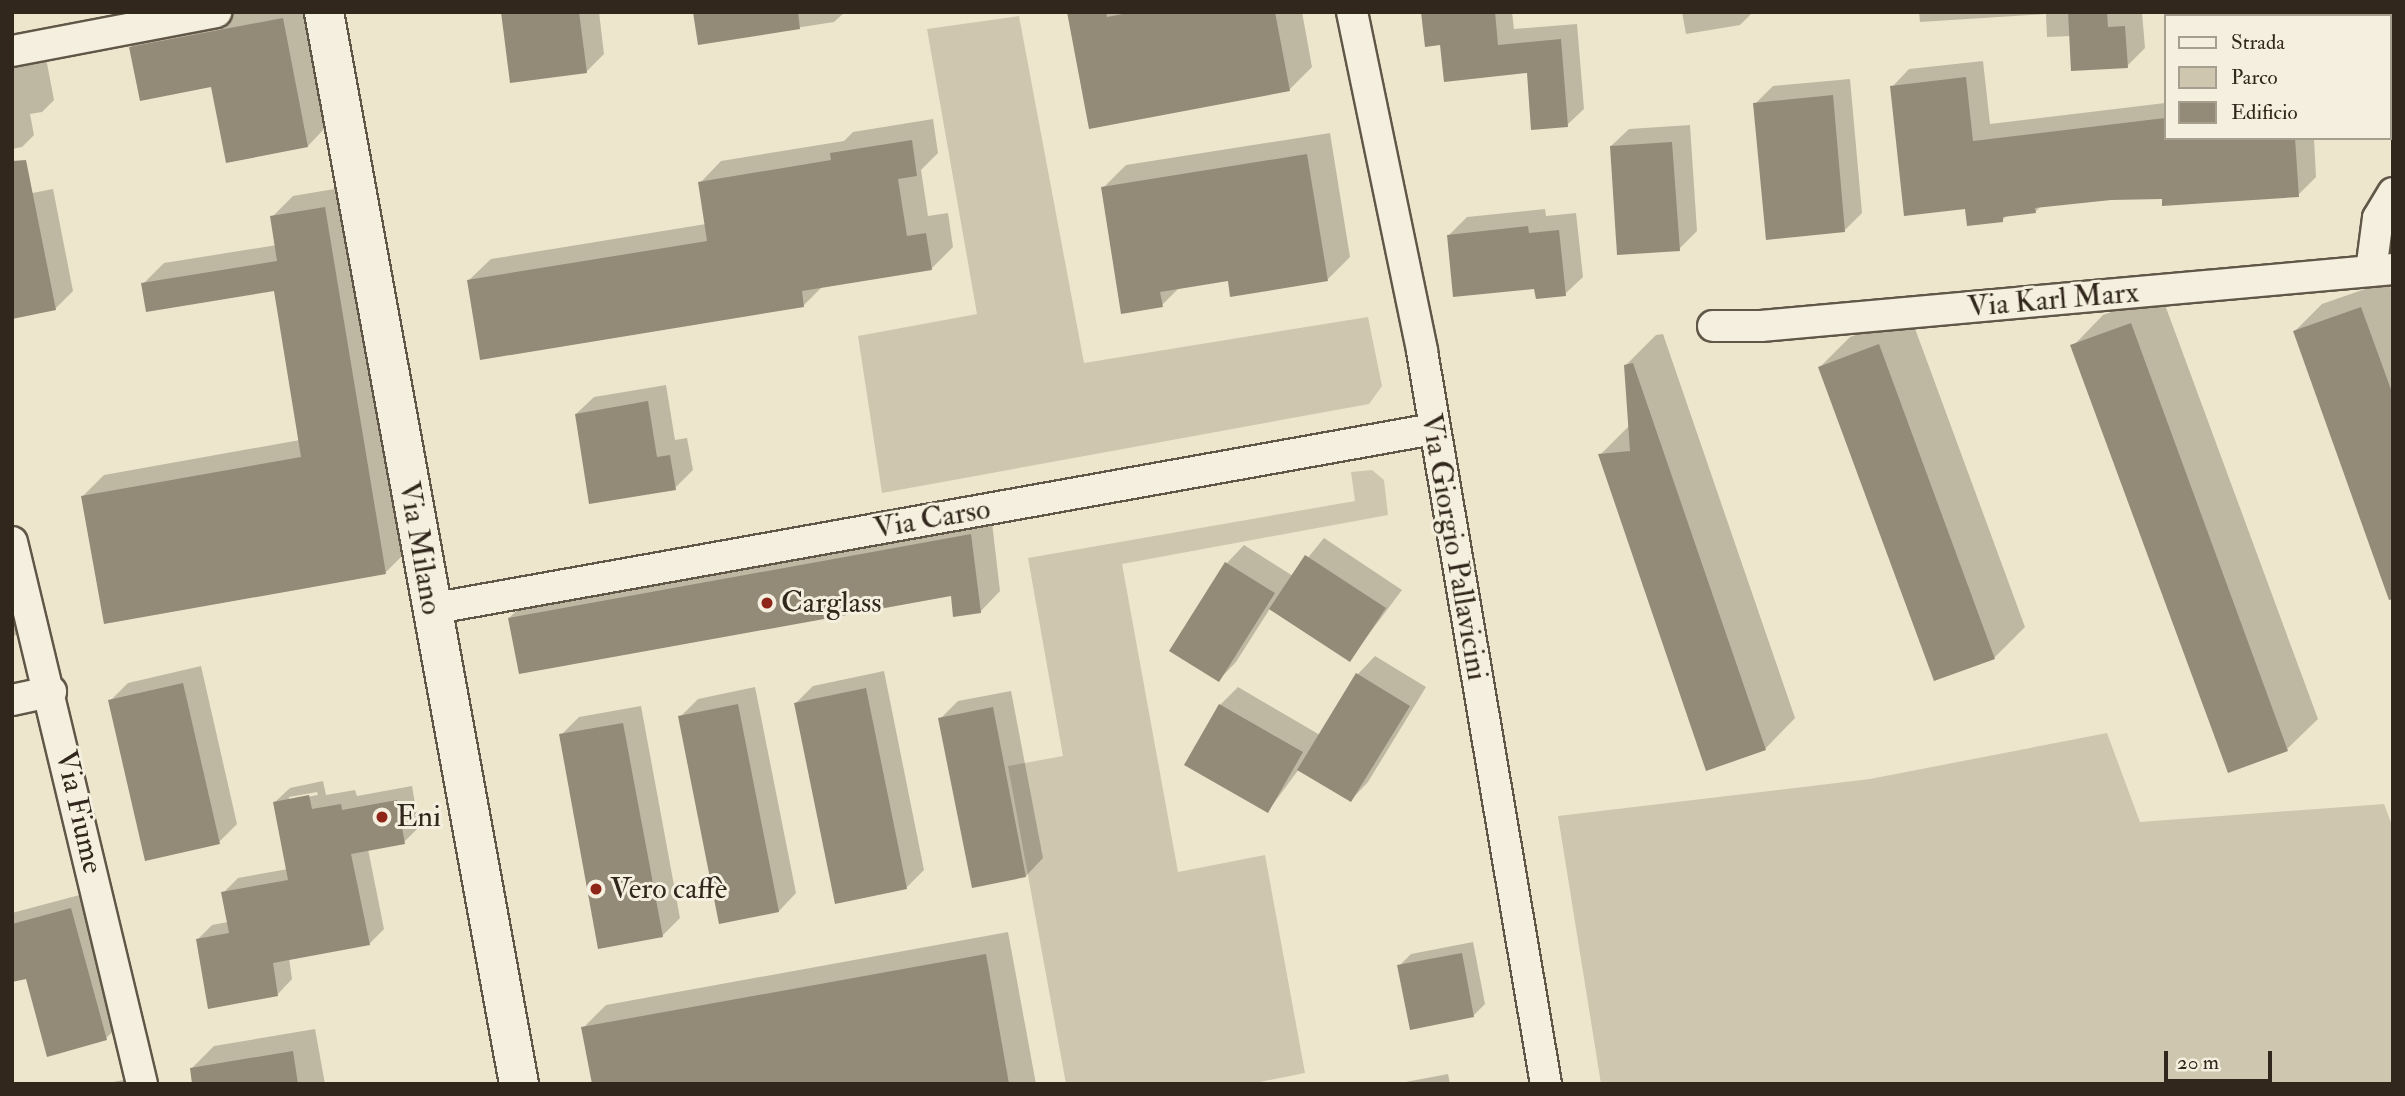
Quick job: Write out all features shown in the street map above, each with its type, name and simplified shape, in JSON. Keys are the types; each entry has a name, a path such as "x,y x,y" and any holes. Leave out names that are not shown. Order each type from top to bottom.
{"main road":[{"name":"Via Milano","path":"324,12 519,1084"}],"street":[{"path":"12,51 216,12"},
{"name":"Via Giorgio Pallavicini","path":"1352,12 1422,351 1433,429 1546,1084"},
{"path":"2382,270 2378,218 2393,192"},
{"name":"Via Karl Marx","path":"1713,326 1761,326 2382,270"},
{"name":"Via Carso","path":"431,609 1433,429"},
{"name":"Via Fiume","path":"12,542 51,692 142,1084"},
{"path":"12,700 51,692"}],"green space":[{"path":"1019,16 1084,363 1368,317 1382,386 1369,404 882,493 858,336 977,314 927,29"},
{"path":"1372,470 1384,480 1388,515 1122,564 1178,872 1265,855 1305,1073 1250,1084 1066,1084 1008,766 1063,756 1028,558 1355,501 1351,472"},
{"path":"2107,733 2140,822 2384,804 2393,828 2393,1084 1601,1084 1558,816 1870,779"}],"building":[{"path":"501,12 579,12 587,73 510,83"},
{"path":"693,12 798,12 800,29 698,45"},
{"path":"1067,12 1106,12 1107,17 1133,12 1275,12 1290,91 1089,129"},
{"path":"1421,12 1495,12 1498,45 1561,39 1568,127 1531,130 1527,73 1444,82 1440,45 1425,47"},
{"path":"2068,12 2107,12 2108,27 2125,26 2128,68 2071,71"},
{"path":"283,18 308,147 226,163 211,87 140,101 129,47"},
{"path":"1966,77 1973,141 2164,118 2164,140 2295,140 2299,197 2162,206 2162,199 2111,200 2035,208 2036,213 2003,217 2003,222 1967,226 1965,209 1904,216 1890,86"},
{"path":"1833,95 1845,232 1766,240 1753,103"},
{"path":"912,140 917,176 898,179 907,236 926,233 932,270 802,291 804,307 480,360 467,280 707,241 698,182 831,160 830,153"},
{"path":"1672,142 1680,251 1617,255 1610,146"},
{"path":"1307,154 1328,281 1230,297 1228,281 1160,292 1163,307 1121,314 1101,187"},
{"path":"26,160 56,310 12,319 12,161"},
{"path":"325,207 386,574 104,624 81,496 301,457 274,291 146,312 141,283 277,261 270,216"},
{"path":"1528,226 1529,233 1559,230 1566,296 1536,299 1534,289 1453,297 1447,235"},
{"path":"2361,307 2393,395 2393,599 2389,600 2293,331"},
{"path":"2131,323 2288,751 2228,773 2070,345"},
{"path":"1879,344 1995,659 1934,681 1818,367"},
{"path":"1633,363 1766,750 1706,771 1598,454 1630,451 1624,365"},
{"path":"648,401 657,457 670,455 676,490 589,504 575,414"},
{"path":"971,534 981,613 953,617 951,596 519,674 508,618"},
{"path":"1305,555 1386,608 1350,662 1269,609"},
{"path":"1225,562 1275,593 1219,682 1169,651"},
{"path":"1356,673 1410,706 1351,802 1297,770"},
{"path":"183,683 220,844 145,861 108,700"},
{"path":"866,688 907,889 835,904 794,703"},
{"path":"738,704 779,912 719,924 678,716"},
{"path":"1219,704 1303,752 1268,813 1184,765"},
{"path":"993,707 1026,877 972,888 938,718"},
{"path":"623,723 663,937 598,949 559,734"},
{"path":"309,795 312,809 341,804 342,810 397,800 405,844 351,854 370,945 273,963 278,996 208,1009 196,939 229,933 221,892 288,880 273,802"},
{"path":"71,908 107,1040 47,1057 26,979 12,982 12,924"},
{"path":"1462,953 1474,1017 1410,1030 1397,965"},
{"path":"986,954 1009,1084 592,1084 581,1027"},
{"path":"293,1051 298,1084 192,1084 190,1068"}],"place":[{"name":"Carglass","path":"767,603"},
{"name":"Eni","path":"382,817"},
{"name":"Vero caffè","path":"596,889"}]}
